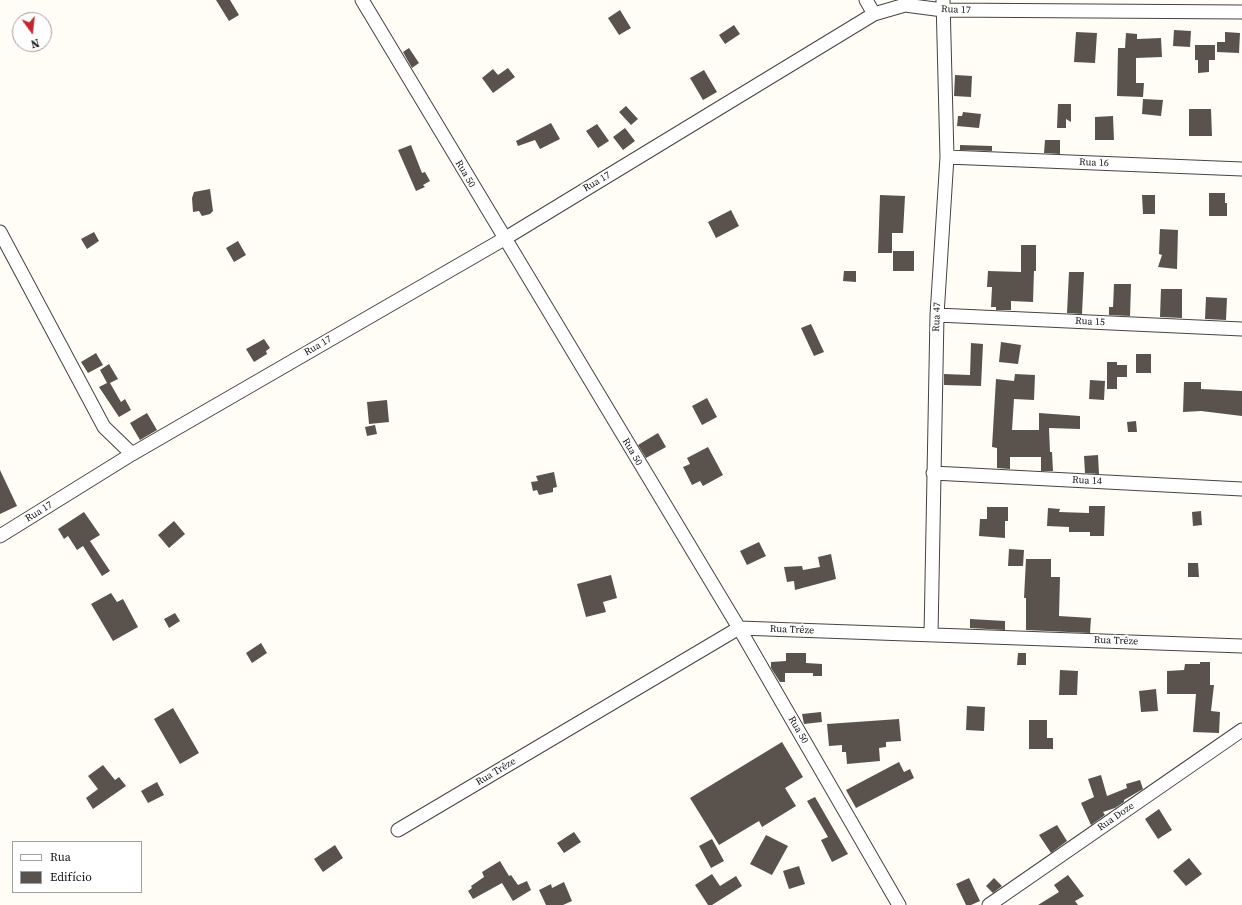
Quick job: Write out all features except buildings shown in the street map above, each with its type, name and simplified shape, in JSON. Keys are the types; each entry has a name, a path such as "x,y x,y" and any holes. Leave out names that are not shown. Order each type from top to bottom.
{"street":[{"name":"Rua 50","path":"362,0 504,239 739,628 900,905"},
{"path":"866,0 874,14"},
{"name":"Rua 17","path":"0,536 132,454 504,239 874,14 906,5 1242,12"},
{"name":"Rua 47","path":"931,635 937,315 947,157 943,5"},
{"name":"Rua 16","path":"947,157 1242,169"},
{"path":"0,232 104,427 132,454"},
{"name":"Rua 15","path":"937,315 1242,329"},
{"name":"Rua 14","path":"933,473 1242,489"},
{"name":"Rua Trêze","path":"398,830 739,628 1242,646"},
{"name":"Rua Doze","path":"990,905 1242,730"}]}
